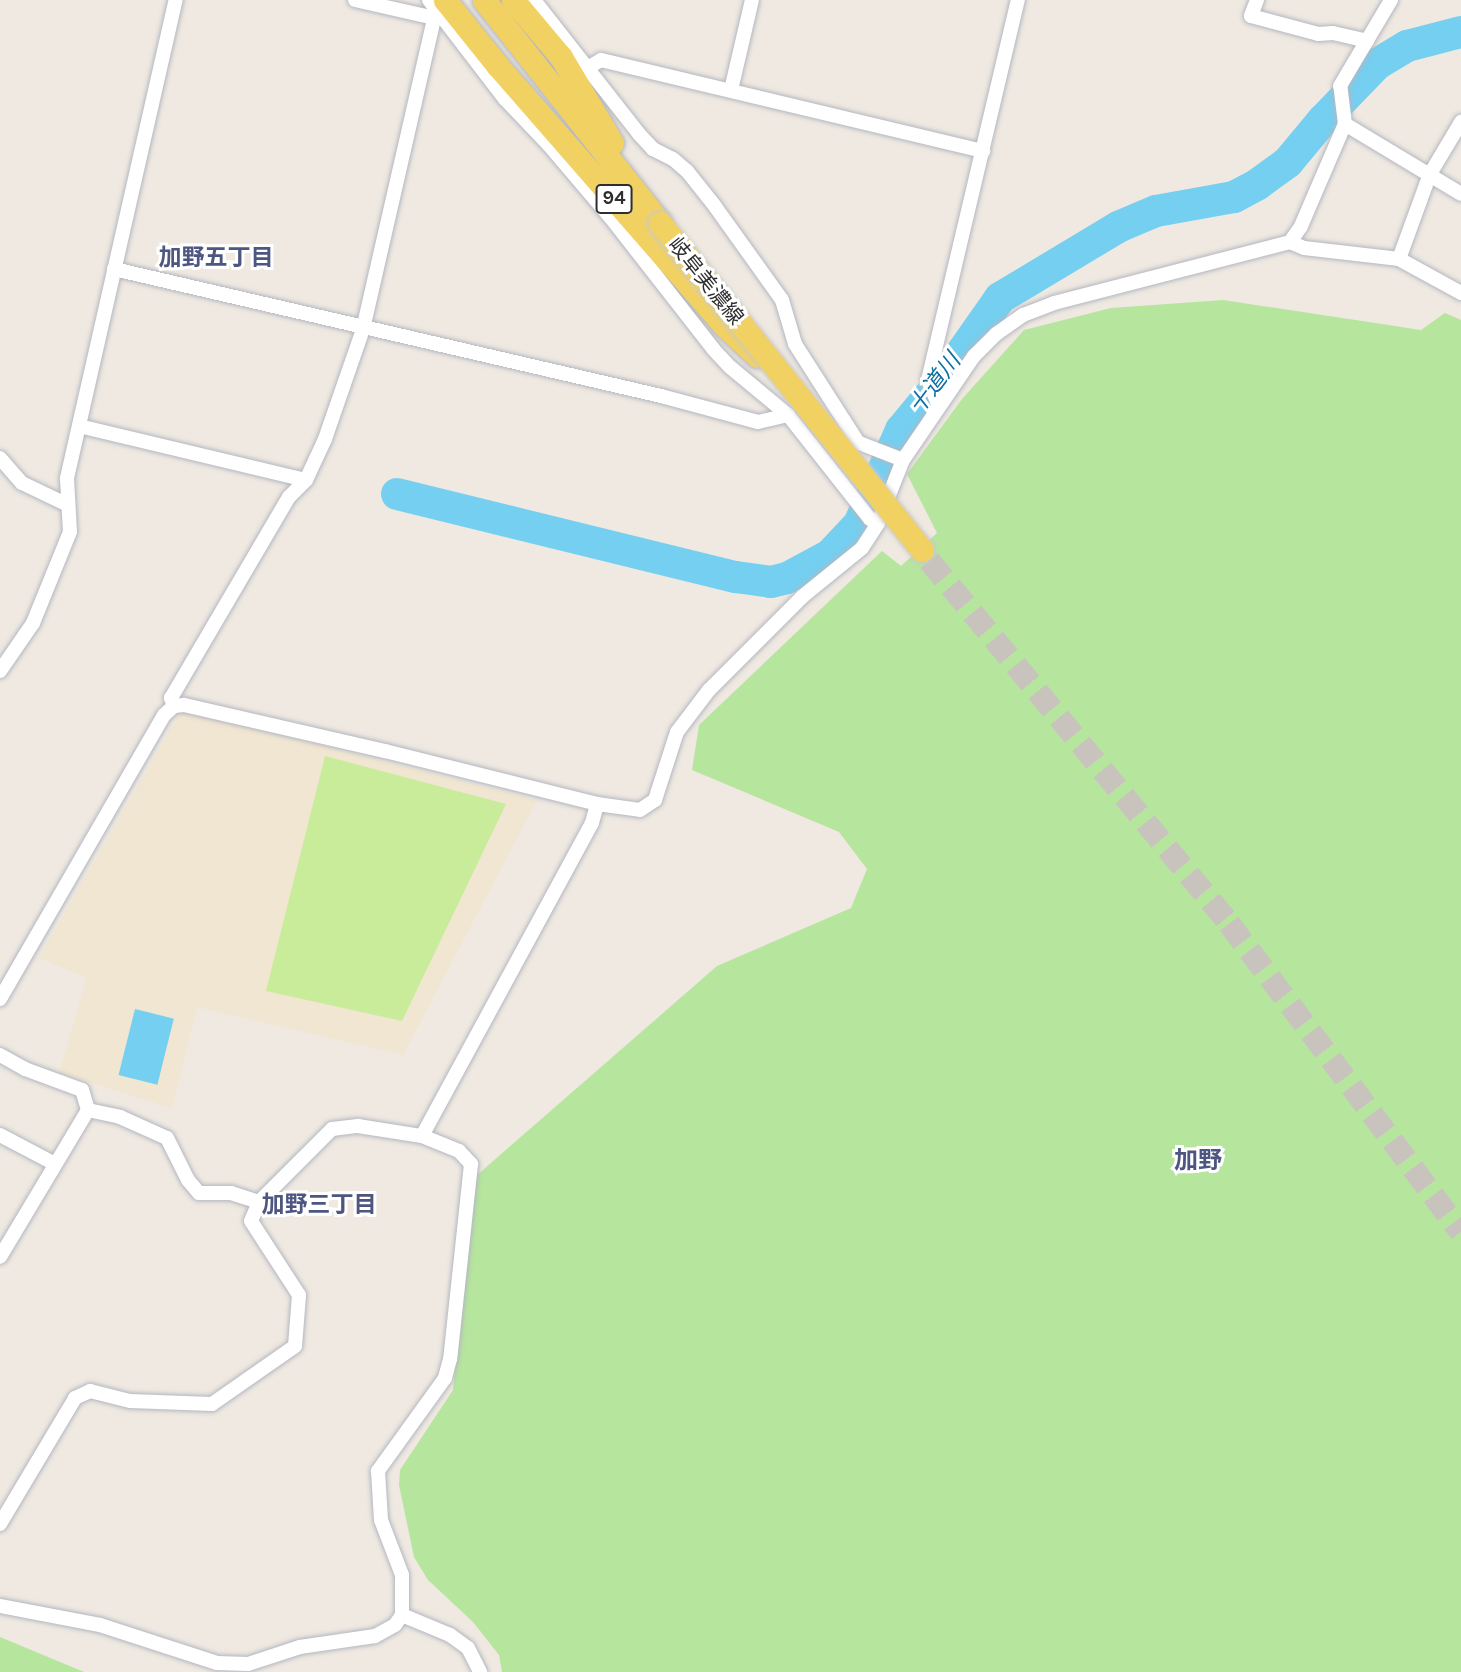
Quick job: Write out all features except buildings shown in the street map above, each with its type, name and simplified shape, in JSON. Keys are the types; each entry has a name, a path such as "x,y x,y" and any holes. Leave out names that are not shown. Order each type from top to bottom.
{"main road":[{"name":"岐阜美濃線","path":"484,0 926,555"},
{"name":"94","path":"513,0 561,57 660,223"},
{"name":"94","path":"440,11 496,65 724,324 793,389"}],"street":[{"path":"0,671 37,612 70,532 67,478 176,0"},
{"path":"355,0 440,11"},
{"path":"429,0 505,99 548,144 611,218 714,349 730,367 788,415 870,519 878,523"},
{"path":"534,0 653,149 680,165 715,205 782,300 795,344 857,441"},
{"path":"731,90 752,0"},
{"path":"935,397 928,380 1018,0"},
{"path":"1257,0 1251,16 1318,34 1333,33 1367,41"},
{"path":"1290,242 1301,226 1343,118 1340,86 1391,0"},
{"path":"174,706 171,698 289,497 306,480 325,439 363,330 440,11"},
{"path":"589,67 601,60 982,151"},
{"path":"1343,118 1461,194"},
{"path":"1399,259 1430,174 1461,122"},
{"path":"0,999 164,715 174,706 184,705 318,736 597,804 640,810 654,800 677,732 709,690 803,596 862,548 878,523 895,457 935,397 974,356 1023,315 1054,303 1290,242 1304,248 1399,259 1461,293"},
{"path":"114,269 363,330 661,396 758,422 788,415"},
{"path":"79,426 306,480"},
{"path":"797,428 857,441 895,457"},
{"path":"0,458 22,483 68,505"},
{"path":"422,1136 592,823 597,804"},
{"path":"0,1055 25,1069 82,1090 88,1110 0,1256"},
{"path":"88,1110 120,1117 167,1138 188,1180 200,1194 231,1193 259,1202"},
{"path":"0,1524 75,1398 90,1391 130,1401 212,1404 295,1346 299,1295 251,1221 259,1202 332,1129 358,1126 422,1136 459,1151 471,1164 450,1359 444,1378 378,1471 381,1520 401,1575 402,1615 395,1625 375,1636 300,1647 248,1664 217,1663 100,1625 0,1606"},
{"path":"0,1135 55,1164"},
{"path":"402,1615 450,1635 468,1648 480,1672"}],"shaded area":[{"path":"182,710 537,800 403,1055 197,1007 172,1108 59,1073 87,978 39,958"}],"green space":[{"path":"1223,300 1421,330 1445,313 1461,320 1461,1672 502,1672 499,1655 473,1622 428,1580 414,1557 399,1485 400,1470 453,1390 476,1176 717,966 851,908 867,869 839,832 692,770 699,725 882,551 901,566 937,533 907,474 962,399 1024,330 1111,308"},
{"path":"325,756 506,804 402,1021 266,991"},
{"path":"0,1637 84,1672 0,1672"}],"water":[{"path":"135,1009 174,1019 157,1085 119,1075"}],"waterway":[{"name":"十道川","path":"397,494 736,577 771,582 787,578 830,555 859,524 901,430 941,382 1000,298 1118,227 1156,211 1234,197 1258,184 1288,162 1323,120 1377,64 1407,46 1461,32"}],"tunnel":[{"path":"929,560 1229,923 1461,1232"}],"district":[{"name":"加野五丁目","path":"216,258"},
{"name":"加野","path":"1198,1161"},
{"name":"加野三丁目","path":"319,1205"}]}
